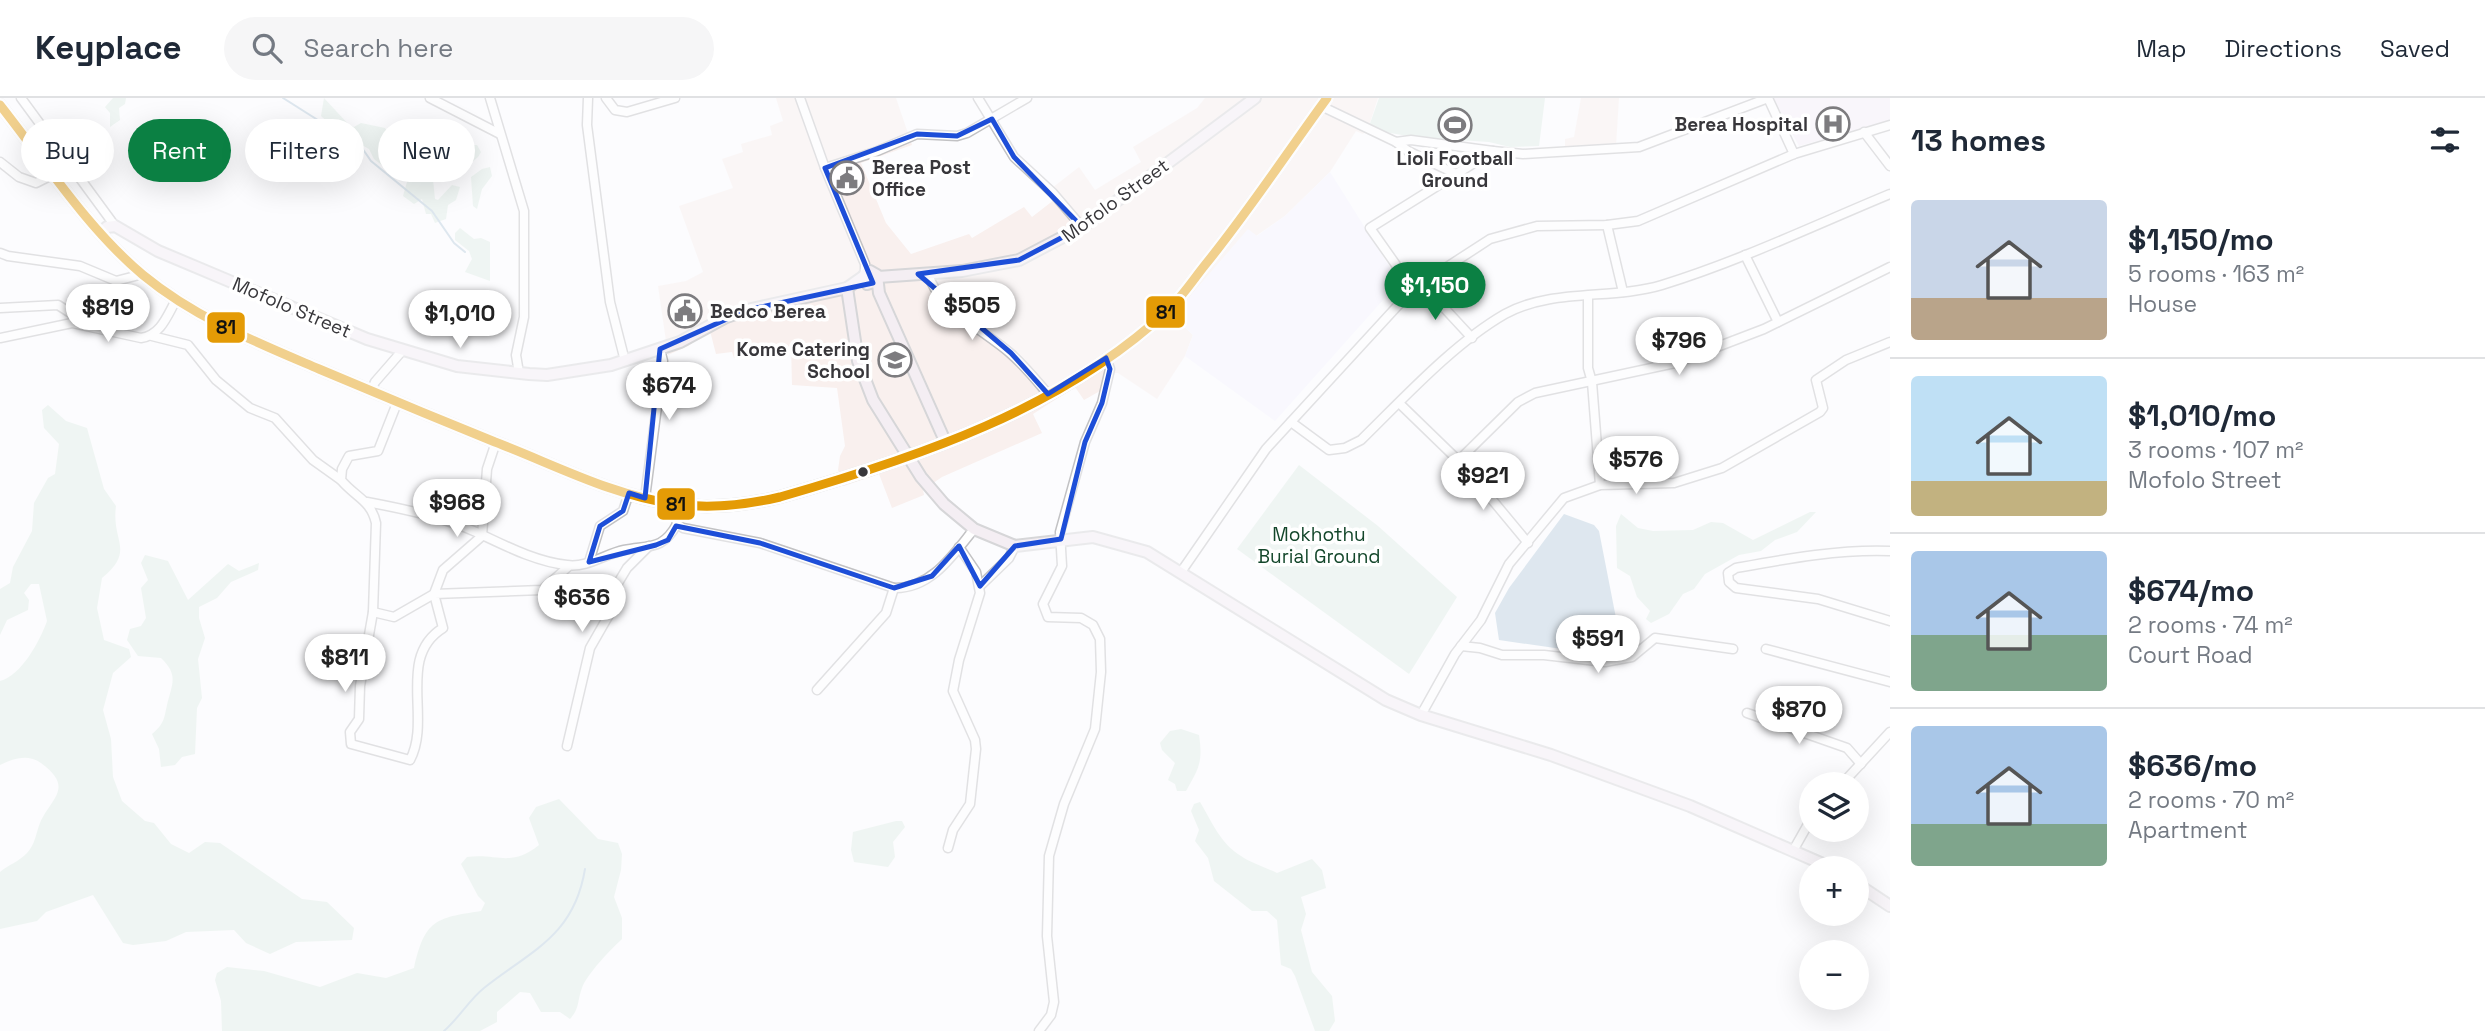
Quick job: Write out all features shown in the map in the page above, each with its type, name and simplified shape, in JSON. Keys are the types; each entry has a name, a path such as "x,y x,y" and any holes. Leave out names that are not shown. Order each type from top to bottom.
{"main road":[{"name":"Mofolo Street","path":"115,226 181,261 402,351 457,366 519,373 560,373 625,361 660,349 747,310 866,278 928,273 1019,260 1082,227 1255,98"},
{"path":"60,182 101,233 143,274 176,300 239,335 397,403 629,493 674,504 700,506 759,502 832,481 945,441 1009,415 1106,358 1170,308 1225,240 1324,102"},
{"path":"0,105 21,132"},
{"path":"101,233 107,227 115,226"},
{"path":"866,278 879,293 945,441"},
{"path":"866,278 858,362 873,400 944,504 974,529 1015,546 1093,537 1147,552 1386,700 1421,715 1551,755 1690,806 1808,856"},
{"path":"1869,892 1890,906"}],"street":[{"path":"21,98 115,226"},
{"path":"430,98 500,134"},
{"path":"490,98 524,211 524,317 516,355 519,373"},
{"path":"588,98 587,125 610,302 625,361"},
{"path":"606,98 615,110 627,112 675,98"},
{"path":"800,98 866,278"},
{"path":"978,98 1014,157 1053,193 1082,227"},
{"path":"825,168 875,152 917,134 957,136 1027,98"},
{"path":"1396,142 1411,140 1522,154 1639,147 1768,98 1794,154"},
{"path":"1324,102 1454,173"},
{"path":"1181,572 1266,449 1413,289 1490,239 1537,226 1608,225 1638,221 1794,154 1890,125"},
{"path":"1864,132 1890,166"},
{"path":"1413,289 1370,228 1493,151"},
{"path":"0,162 21,178"},
{"path":"1291,422 1329,450 1337,450 1361,440 1472,338 1508,313 1536,302 1660,285 1745,255 1890,194"},
{"path":"1608,225 1623,292"},
{"path":"0,253 8,257 80,266 116,281 143,274"},
{"path":"1745,255 1778,322"},
{"path":"1458,461 1518,402 1547,389 1675,363 1778,322 1890,267"},
{"path":"928,273 931,286 967,321 1011,353 1048,394"},
{"path":"1422,284 1472,338"},
{"path":"1588,296 1588,368 1592,382 1600,485"},
{"path":"152,336 160,328 176,300"},
{"path":"0,308 58,306 91,326"},
{"path":"0,338 72,323 141,338 152,336 188,345 216,380 250,408 275,418 313,460 341,480 352,493 367,502 424,514 569,566"},
{"path":"1421,715 1461,646 1481,620 1510,564 1564,498 1600,485 1674,483 1722,468 1820,412 1823,408 1816,380 1846,360 1890,342"},
{"path":"645,498 663,361 660,349"},
{"path":"371,391 374,382 402,351"},
{"path":"1039,1031 1051,1015 1054,1002 1047,936 1049,856 1064,804 1095,729 1101,672 1100,639 1093,625 1081,618 1048,617 1044,613 1043,604 1062,566 1060,532 1084,442 1105,391 1110,369 1106,358"},
{"path":"341,480 342,469 349,456 378,451 397,403"},
{"path":"1399,403 1458,461 1528,543"},
{"path":"367,502 376,523 373,612 360,686 359,719 351,732 351,744 410,760 420,715 417,668 424,647 433,634 443,628 434,594 443,570 482,536 486,469 496,442"},
{"path":"589,562 600,526 623,511 629,493"},
{"path":"373,612 394,617 434,594 542,590 569,566 668,540 677,524 674,504"},
{"path":"677,524 692,530 760,543 894,587 916,585 932,576 974,529"},
{"path":"567,746 590,648 614,606 623,576 649,546"},
{"path":"980,586 1009,558 1015,546"},
{"path":"948,848 953,830 970,804 975,740 953,691 959,660 980,603 980,586 976,572 959,547"},
{"path":"1890,551 1865,550 1792,558 1736,568 1728,573 1729,582 1736,588 1818,599 1890,621"},
{"path":"817,690 886,613 894,587"},
{"path":"1461,646 1480,648 1502,655 1544,655 1605,662 1632,657 1655,638 1733,649"},
{"path":"1766,649 1890,682"},
{"path":"1747,713 1847,748 1861,764"},
{"path":"1853,772 1890,732"},
{"path":"1794,849 1799,840"}],"highlighted area":[{"path":"992,119 1014,157 1082,227 1019,260 918,274 1011,353 1048,394 1106,358 1110,369 1102,403 1085,442 1061,539 1015,546 980,586 959,546 932,576 894,588 760,543 676,526 668,540 656,545 589,562 600,526 623,511 629,493 645,498 660,349 747,310 873,283 825,168 917,134 957,136"}],"shaded area":[{"path":"776,98 896,98 912,145 861,163 886,223 911,254 969,234 972,238 1024,207 1032,217 1059,196 1052,188 1079,167 1095,190 1141,162 1133,147 1197,108 1205,98 1378,98 1368,129 1363,134 1356,131 1330,172 1285,216 1256,236 1248,230 1173,316 1193,335 1185,356 1157,399 1118,373 1114,373 1109,392 1100,391 1084,400 1075,387 1033,414 1042,433 942,477 923,490 924,495 892,508 879,474 844,486 838,470 845,446 837,388 792,385 791,346 734,358 732,352 716,354 710,331 688,346 668,355 658,286 686,281 703,272 679,206 733,188 722,159 743,152 741,144 772,135 770,126 783,121"},
{"path":"1581,98 1619,98 1616,146 1565,146 1565,139 1574,137"},
{"name":"Berea Hospital","path":"1773,98 1890,98 1890,121 1799,146"},
{"path":"1330,172 1399,282 1275,421 1185,356 1193,335 1173,316 1248,229 1257,236 1285,216"}],"green space":[{"path":"113,98 126,98 125,104 119,108 120,120 114,124 114,119 110,119 110,113 105,107"},
{"path":"324,98 343,119 324,119 321,116"},
{"name":"Lioli Football Ground","path":"1379,98 1545,98 1539,146 1510,147 1489,142 1413,137 1368,129"},
{"path":"364,124 378,127 378,162 364,146"},
{"path":"475,145 481,152 475,160"},
{"path":"490,167 492,176 482,189 477,209 473,206 471,182 475,182 475,174"},
{"path":"407,182 433,182 435,199 438,200 452,185 460,187 456,200 448,205 446,219 435,223 431,214 426,214 422,199 414,204 403,196"},
{"path":"460,228 474,239 481,238 490,242 490,281 465,272 472,259 469,251 455,240 455,233"},
{"path":"48,405 66,421 87,428 104,489 116,506 120,552 118,560 102,578 97,608 104,640 129,649 131,657 113,673 103,710 111,739 113,777 122,801 145,821 154,823 171,844 189,853 205,842 220,843 302,899 327,902 354,928 352,940 296,942 270,954 246,943 234,930 186,932 166,941 133,945 123,943 93,895 46,912 37,921 0,929 0,872 30,850 59,786 51,772 36,760 21,758 0,765 0,681 8,678 22,665 35,647 47,621 39,584 31,584 24,593 29,600 28,610 7,620 0,635 0,589 10,583 13,567 32,531 34,503 48,478 55,474 59,444 44,428 42,410"},
{"name":"Mokhothu Burial Ground","path":"1299,465 1378,526 1457,597 1409,674 1237,549"},
{"path":"1810,512 1816,512 1797,532 1775,540 1761,551 1739,555 1705,574 1694,589 1683,594 1669,614 1651,623 1646,619 1650,611 1637,597 1630,576 1617,568 1616,526 1621,514 1638,528 1653,531 1693,530 1711,522 1723,523 1753,540"},
{"path":"145,555 168,561 188,600 228,564 239,571 259,563 258,570 231,582 217,598 199,607 205,638 198,659 202,698 197,708 195,754 182,757 175,765 161,767 159,749 152,734 164,718 172,675 161,658 138,656 127,640 130,629 141,626 146,618 141,588 148,580 141,563"},
{"path":"1181,729 1199,735 1200,744 1199,764 1186,791 1177,791 1175,784 1168,780 1175,763 1162,750 1160,743 1170,731"},
{"path":"559,799 598,839 618,843 622,854 614,897 622,918 622,939 589,976 570,1019 560,1012 541,1012 530,993 520,992 497,1012 497,1022 480,1031 222,1031 221,1001 215,980 217,973 227,967 264,971 320,987 357,973 386,978 414,968 423,940 434,924 442,919 481,911 485,903 478,896 461,864 467,857 512,858 529,852 539,845 529,818 536,807"},
{"path":"1200,802 1222,838 1245,858 1277,873 1312,859 1322,870 1326,888 1301,897 1306,914 1301,930 1312,972 1332,996 1335,1021 1329,1031 1315,1031 1295,976 1291,969 1281,965 1277,920 1267,911 1252,911 1214,881 1208,858 1195,841 1199,830 1191,811 1194,804"},
{"path":"902,821 905,827 893,842 895,857 888,867 854,862 851,850 853,832"}],"water":[{"path":"1564,514 1594,525 1599,531 1616,618 1626,649 1623,654 1610,656 1499,640 1495,613 1509,588"}],"waterway":[{"path":"283,98 362,148 371,161 432,211 454,243 465,252"},
{"path":"444,1031 479,993 534,951 561,926 571,911 585,869"}],"transit line":[{"name":"81","path":"0,105 103,237 143,275 205,317 319,369 606,487 652,500 715,506 780,497 935,447 986,426 1082,376 1127,345 1178,300 1237,224 1327,98"}],"place":[{"name":"Berea Hospital","path":"1833,124"},
{"name":"Lioli Football Ground","path":"1455,125"},
{"name":"Berea Post Office","path":"847,178"},
{"name":"Bedco Berea","path":"685,311"},
{"name":"Kome Catering School","path":"895,360"}]}
